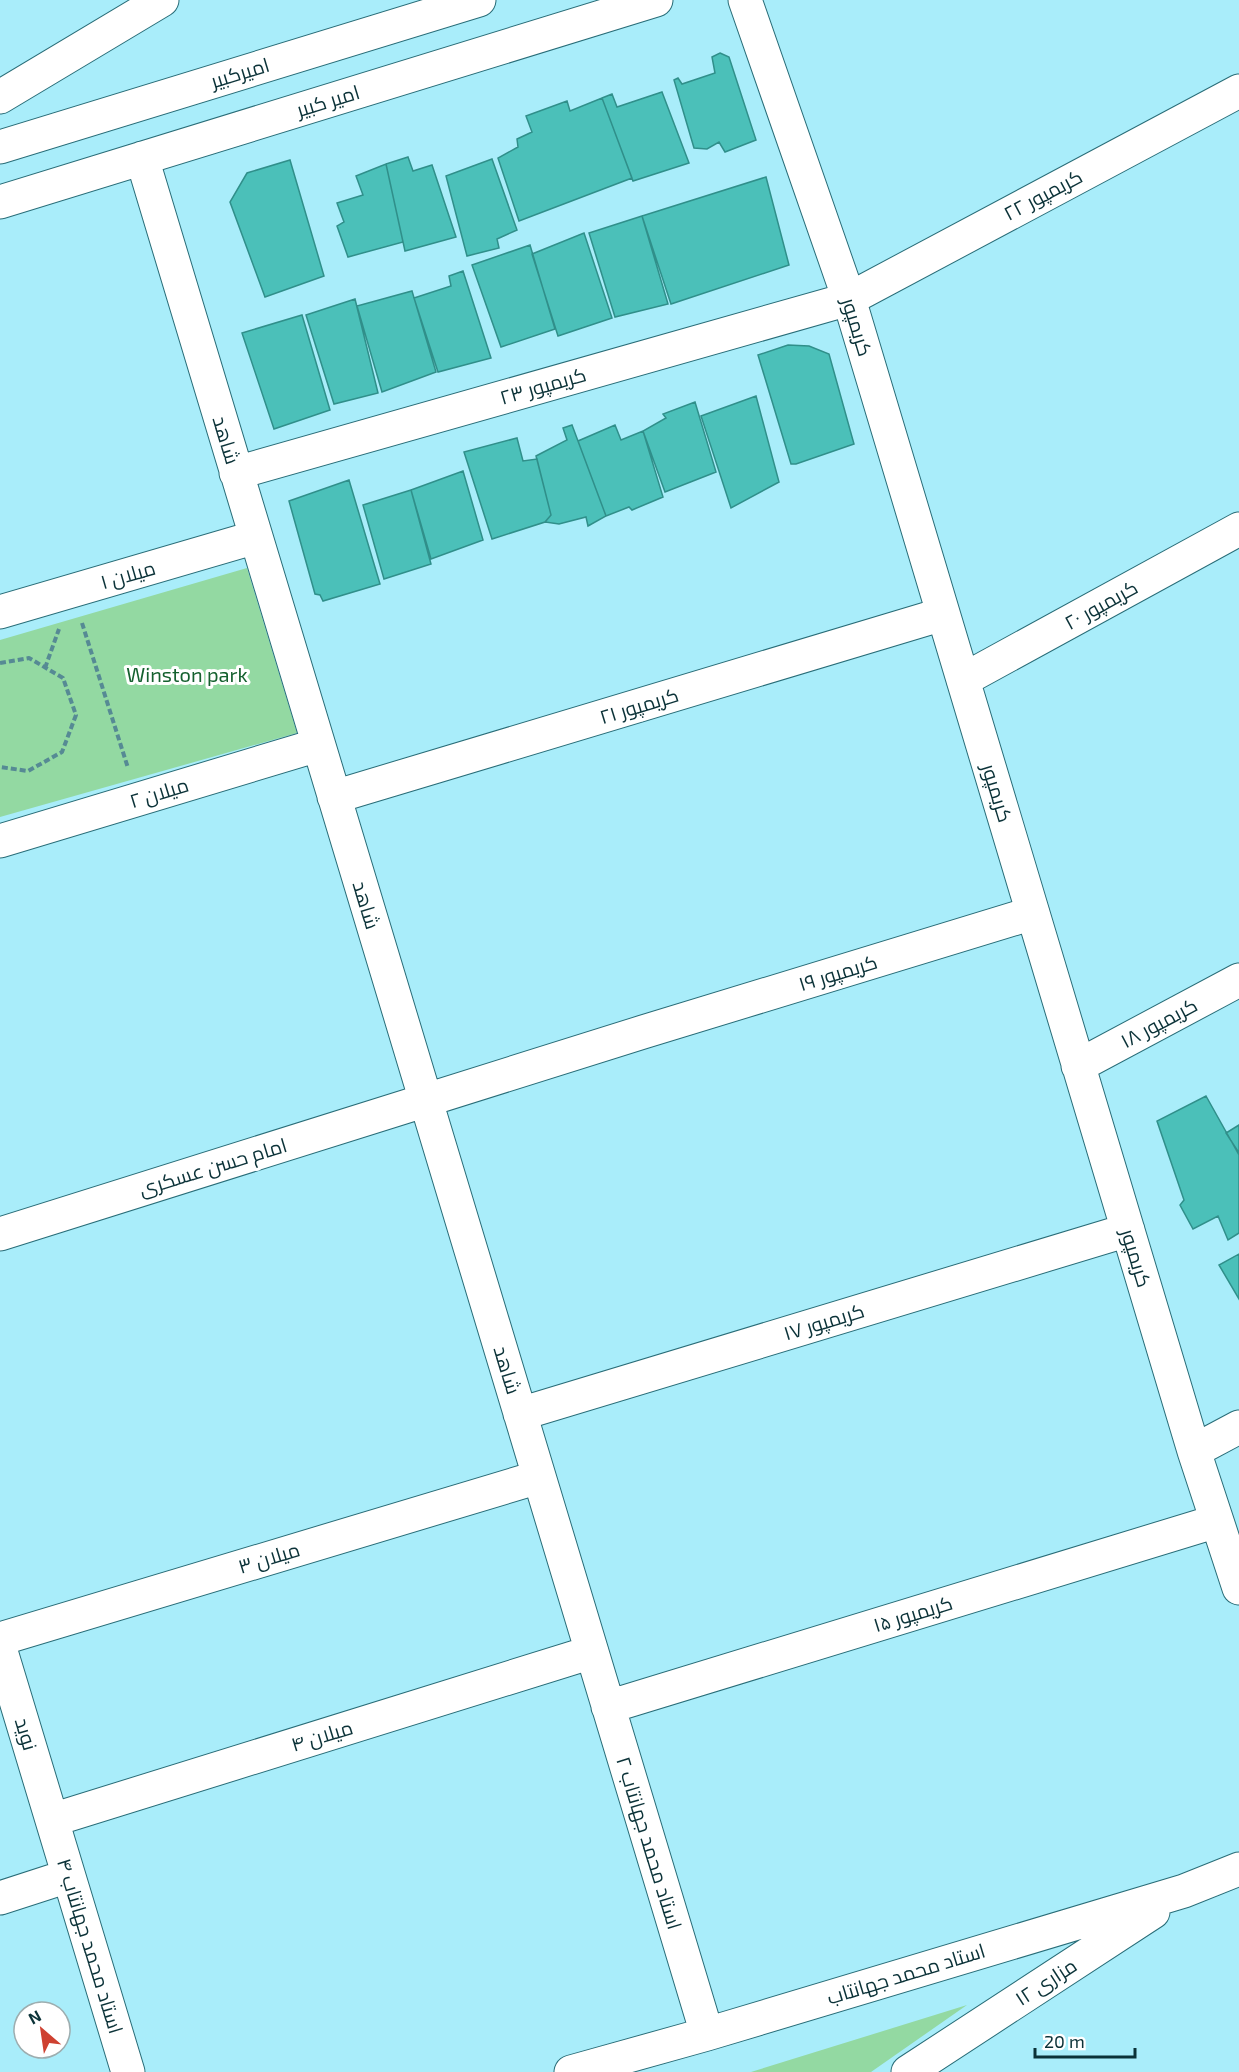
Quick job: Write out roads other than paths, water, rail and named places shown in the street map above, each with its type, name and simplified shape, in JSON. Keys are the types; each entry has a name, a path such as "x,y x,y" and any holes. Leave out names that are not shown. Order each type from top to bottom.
{"street":[{"path":"0,97 162,0"},
{"name":"امیرکبیر","path":"0,147 479,0"},
{"name":"امیر کبیر","path":"0,202 656,0"},
{"name":"کریمپور","path":"745,0 849,299 1194,1451 1239,1588"},
{"name":"کریمپور ۲۲","path":"849,299 1238,91"},
{"name":"شاهد","path":"142,158 592,1652"},
{"name":"کریمپور ۲۳","path":"236,473 849,299"},
{"name":"کریمپور ۲۰","path":"963,680 1239,529"},
{"name":"میلان ۱","path":"0,612 256,537"},
{"name":"کریمپور ۲۱","path":"334,797 943,614"},
{"name":"میلان ۲","path":"0,841 318,746"},
{"name":"کریمپور ۱۹","path":"425,1100 1033,913"},
{"name":"کریمپور ۱۸","path":"1078,1066 1239,980"},
{"name":"امام حسن عسکری","path":"0,1234 425,1100"},
{"name":"کریمپور ۱۷","path":"520,1414 1128,1230"},
{"path":"1194,1451 1239,1427"},
{"name":"میلان ۳","path":"0,1639 539,1477"},
{"name":"کریمپور ۱۵","path":"608,1707 1217,1521"},
{"name":"نوید","path":"0,1648 52,1820"},
{"name":"استاد محمد جهانتاب ۲","path":"592,1652 707,2034"},
{"name":"میلان ۴","path":"52,1820 592,1652"},
{"name":"استاد محمد جهانتاب ۴","path":"52,1820 129,2072"},
{"name":"استاد محمد جهانتاب","path":"571,2072 707,2034 1184,1892 1239,1869"},
{"path":"0,1898 68,1876"},
{"name":"مزاری ۱۲","path":"908,2072 1184,1892"}],"park label":[{"name":"Winston park","path":"187,675"}]}
